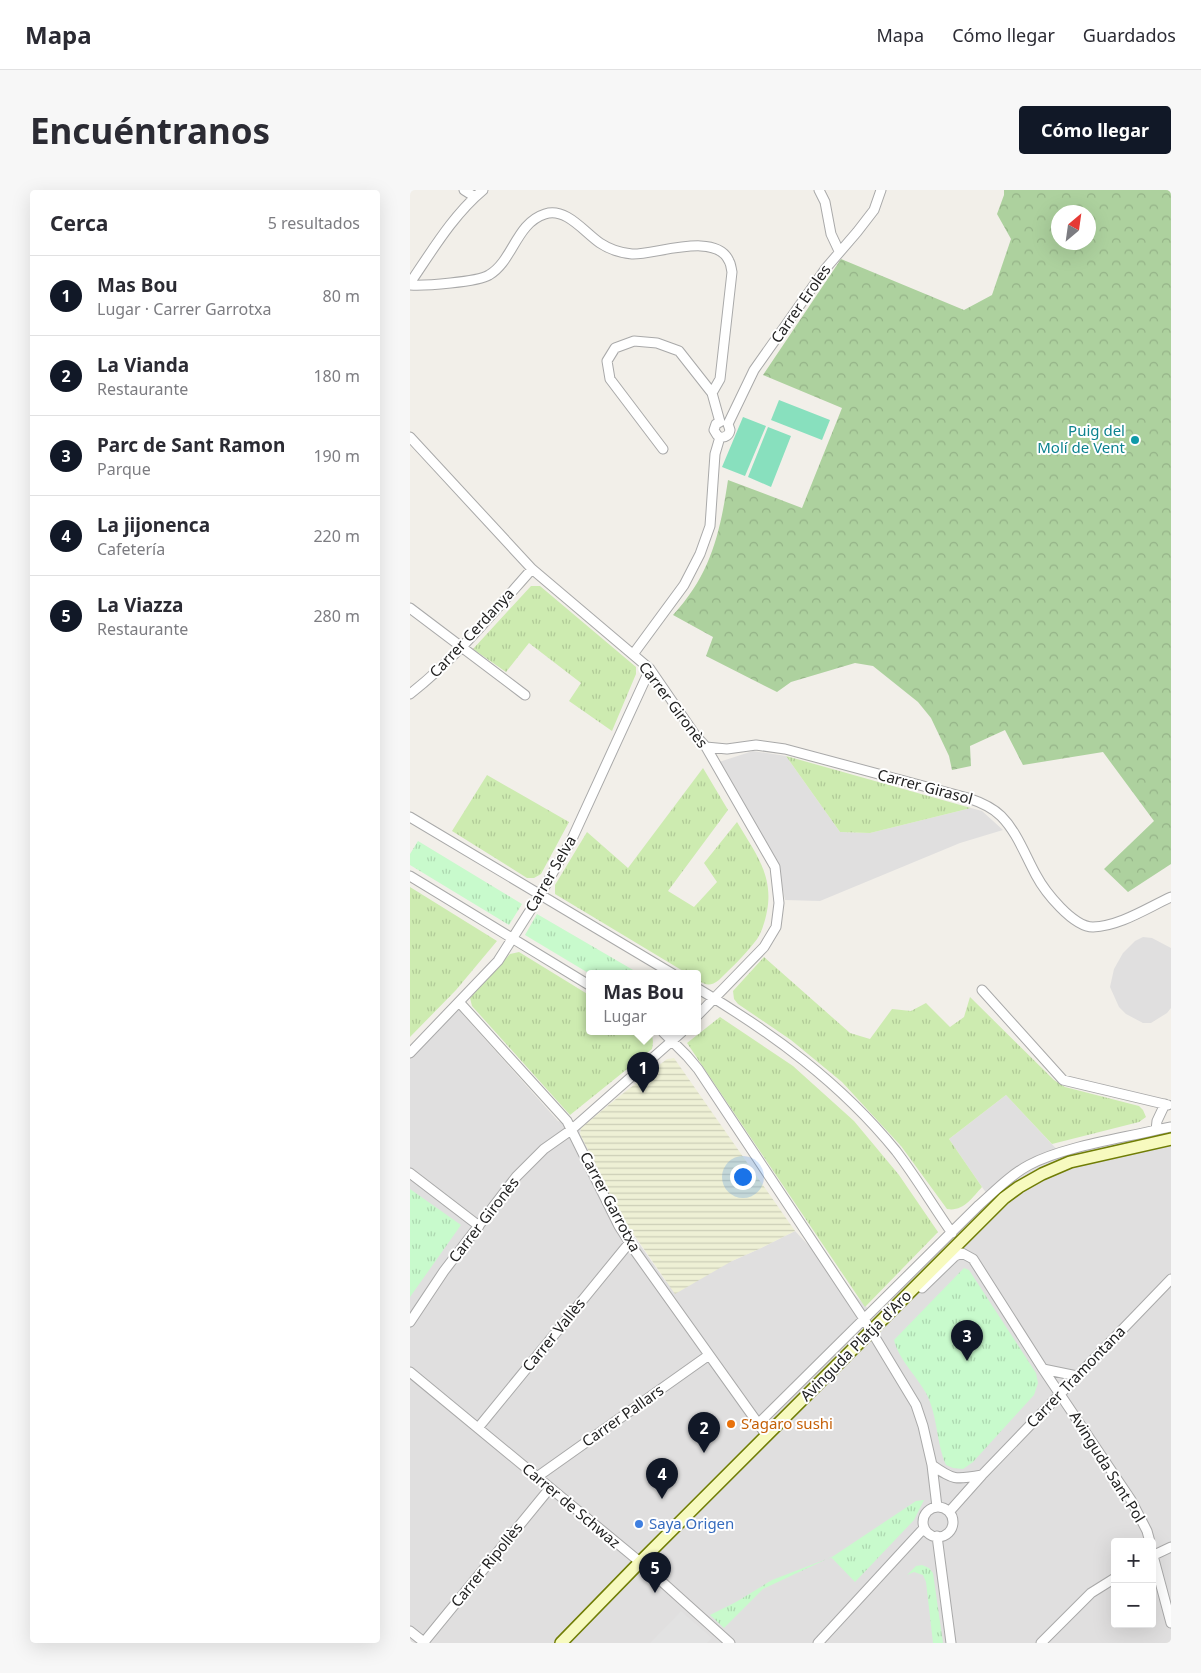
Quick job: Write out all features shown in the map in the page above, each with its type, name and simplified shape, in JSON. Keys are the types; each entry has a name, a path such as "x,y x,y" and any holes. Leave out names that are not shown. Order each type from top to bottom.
{"main road":[{"name":"Avinguda Platja d'Aro","path":"561,1643 1004,1198 1042,1174 1070,1162 1171,1139"}],"street":[{"path":"464,190 475,197"},
{"path":"410,284 445,234 483,190"},
{"path":"819,190 824,202 831,234 839,251"},
{"name":"Carrer Eroles","path":"634,653 684,585 700,554 710,526 715,454 720,437 725,437 729,433 730,428 724,423 754,370 839,251 874,210 881,190"},
{"path":"410,284 478,280 489,275 498,267 526,228 536,218 546,214 558,213 573,221 601,244 615,251 633,254 688,246 705,246 719,251 729,259 732,272 720,379 712,393"},
{"path":"663,449 610,379 607,361 615,348 634,340 657,343 679,351 712,393 724,423"},
{"name":"Carrer Gironès","path":"410,437 532,569 634,653 650,669 696,736 706,747 775,868 779,904 776,927 764,947 701,1012"},
{"name":"Carrer Cerdanya","path":"410,694 435,675 463,647 532,569"},
{"path":"410,608 525,695"},
{"name":"Carrer Selva","path":"410,1053 498,961 540,895 572,839 650,669"},
{"name":"Carrer Girasol","path":"706,747 727,749 756,745 785,749 985,804 1001,816 1012,830 1037,877 1058,904 1074,920 1092,927 1112,924 1171,897"},
{"path":"410,817 666,970"},
{"path":"410,876 586,983"},
{"path":"701,990 757,1026 807,1062 862,1113 896,1152 952,1233"},
{"path":"982,990 1063,1080 1168,1105 1157,1121 1156,1130"},
{"name":"Carrer Garrotxa","path":"459,1002 567,1121 630,1242 767,1436"},
{"path":"667,1035 698,1069 864,1319 916,1405 932,1465 936,1507"},
{"name":"Carrer Gironès","path":"410,1322 444,1271 516,1177 544,1149 571,1130 679,1035"},
{"path":"758,1424 978,1206 1008,1181 1029,1166 1051,1156 1171,1127"},
{"path":"410,1173 479,1226"},
{"name":"Carrer Vallès","path":"478,1428 630,1242"},
{"name":"Avinguda Sant Pol","path":"906,1295 920,1290 955,1256 962,1254 968,1255 973,1259 1043,1370 1130,1500 1149,1538"},
{"name":"Carrer Tramontana","path":"949,1512 1171,1279"},
{"name":"Carrer Pallars","path":"538,1478 709,1355"},
{"path":"1043,1370 1078,1376"},
{"name":"Carrer de Schwaz","path":"410,1372 640,1562 730,1643"},
{"path":"932,1465 948,1477 963,1479 982,1476"},
{"name":"Carrer Ripollès","path":"425,1643 550,1488"},
{"path":"936,1507 949,1512 952,1520 951,1528 947,1533 937,1536 932,1535 924,1528 925,1513 930,1508 936,1507"},
{"path":"818,1643 924,1528"},
{"path":"937,1536 951,1643"},
{"path":"1156,1553 1171,1547"},
{"path":"1156,1569 1171,1623"},
{"path":"1041,1643 1091,1593 1111,1580"},
{"path":"410,1630 425,1643"}],"shaded area":[{"path":"753,751 786,756 840,832 870,833 971,808 982,811 1003,830 960,843 820,901 785,900 777,863 719,762"},
{"path":"1143,937 1152,938 1171,948 1171,1008 1167,1013 1151,1023 1143,1023 1126,1014 1119,1007 1110,987 1114,969 1123,953 1135,941"},
{"path":"457,1008 558,1121 581,1128 580,1134 604,1181 605,1189 627,1226 666,1282 732,1261 795,1231 874,1315 991,1200 949,1139 1006,1095 1063,1156 1171,1130 1171,1643 410,1643 410,1054"},
{"path":"681,1611 712,1638 707,1643 650,1643"}],"green space":[{"path":"1004,190 1171,190 1171,864 1128,892 1104,869 1154,821 1103,752 1023,765 1005,730 970,746 971,766 952,770 949,756 931,718 918,702 873,666 855,663 791,682 777,692 706,656 713,637 673,615 686,600 696,584 712,552 728,480 802,508 842,408 763,375 841,259 964,310 992,295 1011,239 997,214"},
{"path":"779,400 830,420 822,440 771,420"},
{"path":"743,417 766,426 745,476 722,467"},
{"path":"768,427 791,436 771,487 748,477"},
{"path":"531,586 540,586 636,667 636,674 612,731 569,701 581,683 529,643 506,672 473,649"},
{"path":"786,756 971,808 870,833 840,832"},
{"path":"703,768 728,810 668,891 694,907 717,882 704,863 737,822 756,853 768,886 767,911 761,932 742,957 719,980 713,984 708,984 701,982 701,970 681,970 555,894 555,885 587,832 628,868"},
{"path":"487,775 569,822 541,874 534,878 527,878 452,831"},
{"path":"418,841 522,904 509,925 410,865 410,854"},
{"path":"410,887 497,941 456,990 410,1037"},
{"path":"537,914 633,970 586,970 586,972 525,935"},
{"path":"519,952 586,993 586,1035 652,1035 652,1049 570,1115 472,1006 470,998 510,954"},
{"path":"764,957 850,1033 870,1039 892,1009 911,1011 926,1003 950,1027 964,1017 970,997 1054,1080 1065,1087 1139,1106 1146,1117 1139,1122 1052,1144 1006,1095 949,1139 982,1187 971,1200 962,1206 947,1209 901,1146 842,1082 791,1040 738,1004 734,999 733,991"},
{"path":"720,1017 793,1066 854,1121 899,1175 938,1232 865,1307 687,1043 697,1035 701,1035 701,1032"},
{"path":"674,1058 795,1231 732,1261 675,1294 619,1213 605,1189 604,1181 580,1134 581,1128 616,1099 667,1059"},
{"path":"410,1189 461,1225 410,1297"},
{"path":"964,1268 969,1270 1036,1373 1038,1383 1034,1395 973,1462 963,1469 946,1465 930,1402 922,1386 900,1354 894,1340"},
{"path":"924,1500 914,1520 855,1582 831,1557 916,1501"},
{"path":"827,1559 763,1589 724,1628 710,1615 772,1580"},
{"path":"922,1565 929,1568 933,1573 943,1643 933,1643 926,1582 923,1575 914,1572 907,1575 916,1566"}],"place":[{"name":"Puig del Molí de Vent","path":"1135,440"},
{"name":"Mas Bou","path":"643,1093"},
{"name":"Parc de Sant Ramon","path":"967,1361"},
{"name":"S’agaro sushi","path":"731,1424"},
{"name":"La Vianda","path":"704,1453"},
{"name":"La jijonenca","path":"662,1499"},
{"name":"Saya Origen","path":"639,1524"},
{"name":"La Viazza","path":"655,1593"}]}
